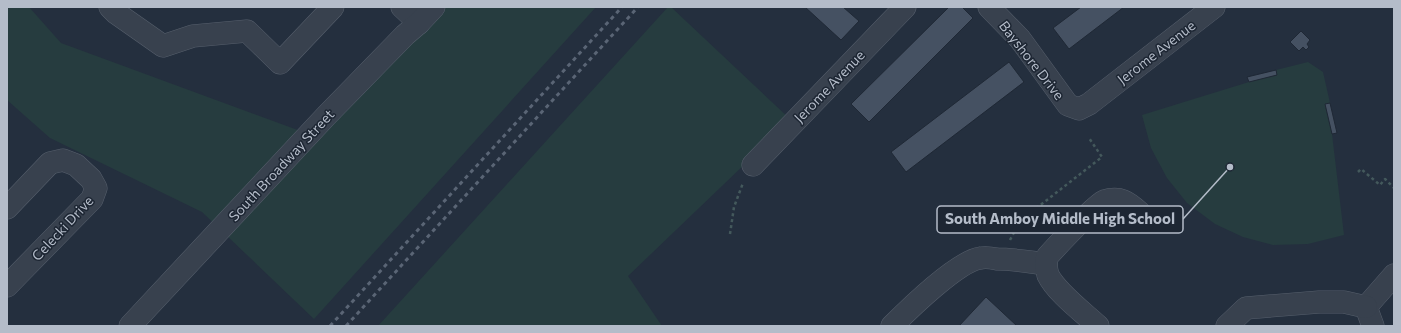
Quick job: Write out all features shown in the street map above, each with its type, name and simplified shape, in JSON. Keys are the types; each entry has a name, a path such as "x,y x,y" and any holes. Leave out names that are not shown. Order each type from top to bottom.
{"street":[{"path":"110,7 116,13 163,46 193,36 247,31 280,63 333,7"},
{"path":"402,7 419,23"},
{"name":"South Broadway Street","path":"130,326 326,116 434,7"},
{"name":"Jerome Avenue","path":"753,164 905,7"},
{"name":"Bayshore Drive","path":"989,7 1020,39 1068,106 1079,109"},
{"name":"Jerome Avenue","path":"1079,109 1089,104 1214,7"},
{"name":"Celecki Drive","path":"7,208 50,163 63,160 76,165 91,179 96,188 92,199 8,284"},
{"path":"1098,326 1054,284 1048,275 1046,264 1047,257 1102,201 1117,199 1129,202 1139,212"},
{"path":"892,326 907,310 936,285 964,264 981,258 1046,264"},
{"path":"1227,326 1246,308 1319,302 1344,302 1370,316 1394,275"}],"path":[{"path":"1010,242 1020,222 1102,157 1090,138"},
{"path":"730,234 734,207 744,179 753,164"},
{"path":"1358,172 1361,169 1380,185 1385,179 1394,188"}],"green space":[{"path":"7,7 29,7 61,43 314,136 443,7 596,7 314,319 202,212 50,138 7,100"},
{"path":"668,7 671,7 791,120 628,276 662,326 378,326"},
{"path":"1308,62 1323,72 1330,103 1325,105 1332,134 1344,235 1308,244 1273,245 1243,237 1215,224 1187,203 1167,178 1151,148 1142,115 1249,82 1277,75 1276,70"}],"building":[{"path":"805,7 843,7 859,21 841,40"},
{"path":"949,7 962,7 973,18 869,122 851,104"},
{"path":"1081,7 1124,7 1069,49 1053,28"},
{"path":"1301,31 1310,40 1307,44 1309,47 1306,50 1303,47 1299,51 1290,42"},
{"path":"1009,62 1024,82 906,172 891,152"},
{"path":"1276,70 1277,75 1249,82 1247,77"},
{"path":"1330,103 1337,133 1332,134 1325,104"},
{"path":"986,297 1017,326 959,326"}],"railway":[{"path":"330,326 622,7"},
{"path":"346,326 638,7"}],"place":[{"name":"South Amboy Middle High School","path":"1230,167"}]}
